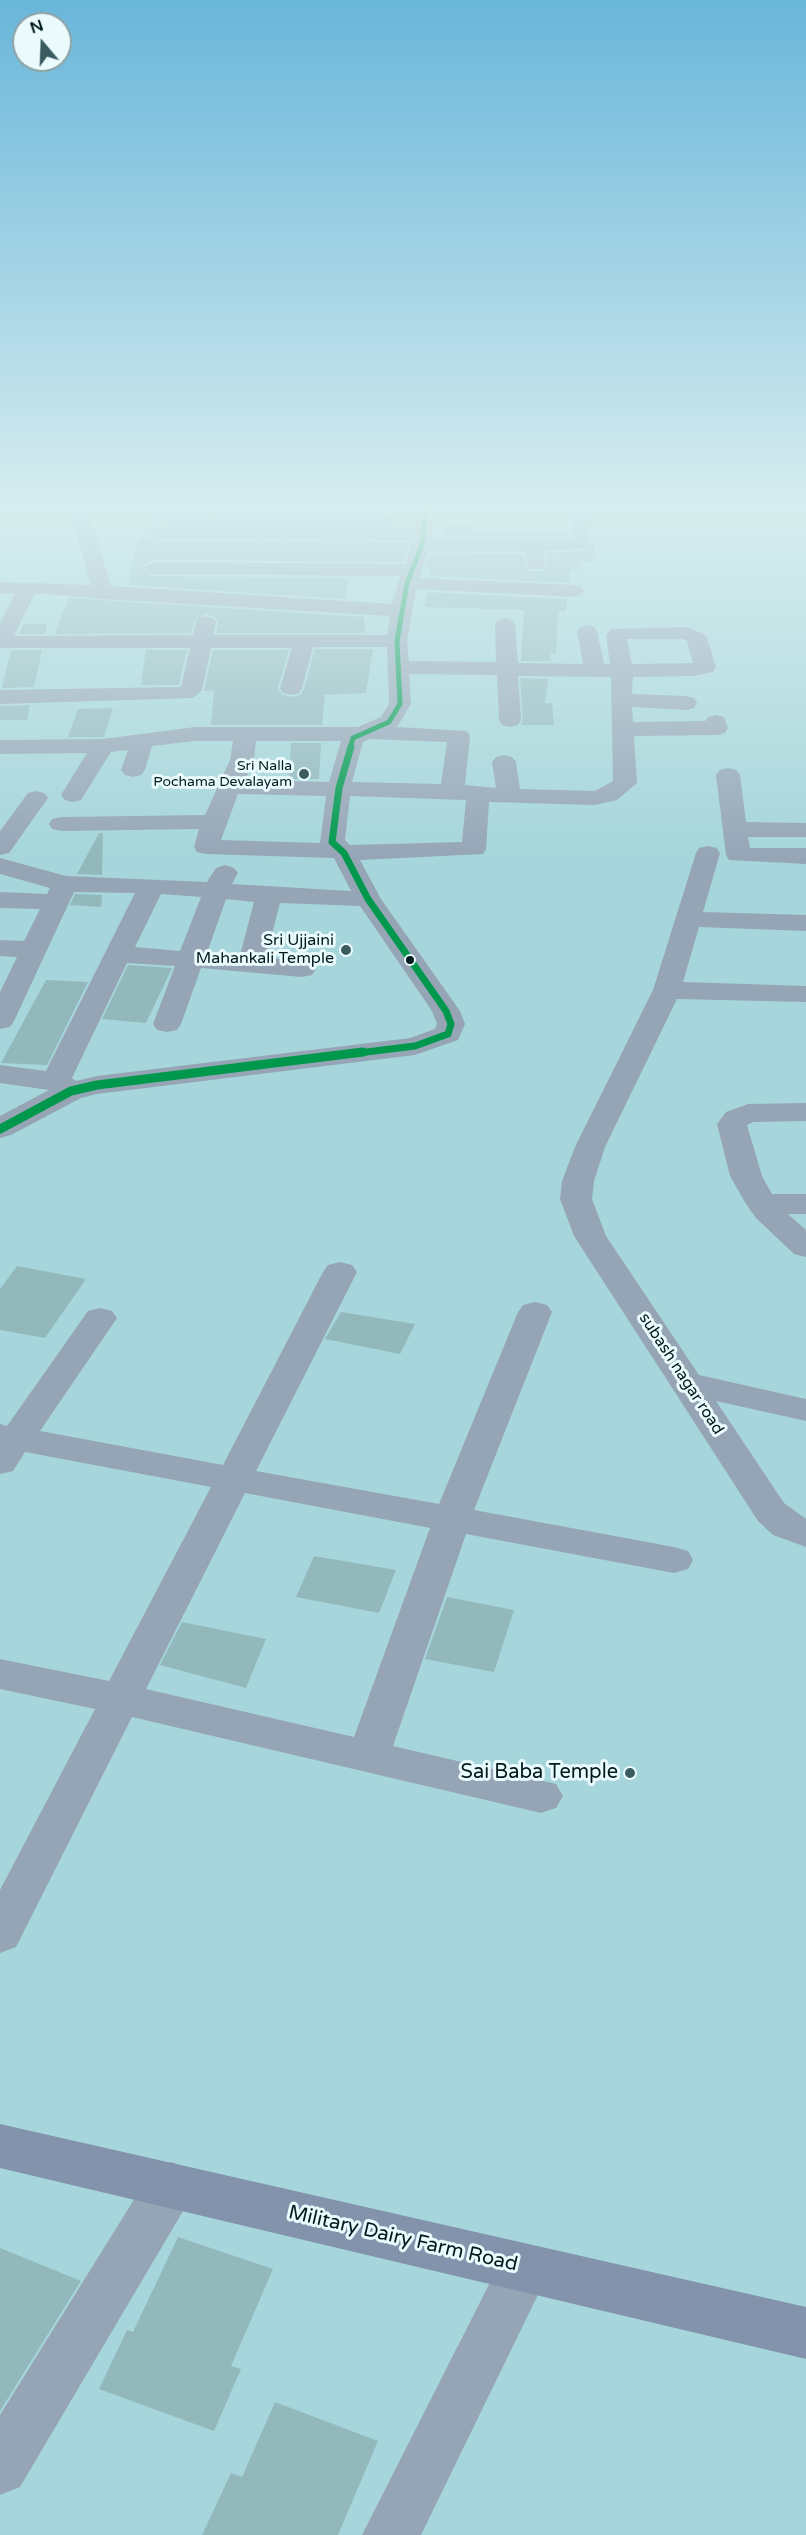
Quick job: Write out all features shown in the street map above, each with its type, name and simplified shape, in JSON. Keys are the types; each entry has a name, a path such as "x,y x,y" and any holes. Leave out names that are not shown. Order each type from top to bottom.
{"main road":[{"name":"Military Dairy Farm Road","path":"0,2146 806,2333"}],"street":[{"path":"1,642 11,622"},
{"path":"1,642 75,622"},
{"path":"139,622 201,642 398,641"},
{"path":"0,697 185,693 190,690 206,622"},
{"path":"0,1074 63,1086 97,1085 415,1046 448,1034 451,1024 446,1011 368,899 342,852 332,842 339,788 353,738 389,722 396,714 400,704 399,622"},
{"path":"505,624 510,720"},
{"path":"587,631 595,670"},
{"path":"291,688 304,642"},
{"path":"231,787 452,791 595,798 618,791 625,783 622,671 398,667"},
{"path":"621,700 686,703"},
{"path":"623,729 717,728 716,722"},
{"path":"0,747 103,746 195,734 363,733 459,736 452,791"},
{"path":"245,735 242,760 214,822 206,847 342,852 474,849 478,793"},
{"path":"133,770 143,740"},
{"path":"73,795 103,746"},
{"path":"504,762 509,795"},
{"path":"728,775 738,855 806,856"},
{"path":"0,803 36,798 0,848"},
{"path":"61,824 214,822"},
{"path":"735,829 806,830"},
{"path":"167,1024 193,959 216,890 239,848"},
{"path":"251,964 291,849"},
{"name":"subash nagar road","path":"708,853 667,990 590,1147 578,1181 576,1199 590,1236 771,1512 786,1526 806,1534"},
{"path":"0,866 61,893"},
{"path":"0,900 151,887 273,896 368,899"},
{"path":"0,1129 43,1104 63,1086 118,954 151,887"},
{"path":"0,1021 61,893"},
{"path":"689,919 806,922"},
{"path":"0,948 32,950"},
{"path":"118,954 302,969"},
{"path":"667,990 806,994"},
{"path":"806,1112 748,1113 737,1118 732,1124 746,1176 762,1204 806,1247"},
{"path":"762,1204 806,1204"},
{"path":"0,1934 340,1272"},
{"path":"368,1756 452,1519 535,1312"},
{"path":"100,1318 5,1445 234,1479 674,1560"},
{"path":"688,1384 806,1410"},
{"path":"0,1674 121,1699 541,1796"},
{"path":"0,2467 171,2185"},
{"path":"391,2535 525,2268"}],"building":[{"path":"60,622 194,622 191,633 55,634"},
{"path":"218,622 364,622 365,633 216,633"},
{"path":"523,622 557,622 556,654 551,653 550,661 521,661"},
{"path":"23,624 47,624 45,634 19,634"},
{"path":"315,649 373,649 366,693 325,695 322,725 211,725 214,690 204,691 213,650 289,650 278,687 282,695 292,697 300,695 304,689"},
{"path":"11,650 42,650 34,687 2,688"},
{"path":"146,650 187,650 179,685 141,685"},
{"path":"520,678 548,679 545,703 552,703 554,725 521,725 523,720"},
{"path":"30,705 27,720 0,720 0,706"},
{"path":"113,708 104,737 68,737 78,709"},
{"path":"291,743 321,743 319,779 289,779"},
{"path":"99,833 103,833 102,875 77,874"},
{"path":"75,894 102,895 101,907 70,905"},
{"path":"128,965 172,968 146,1023 102,1019"},
{"path":"46,980 88,982 47,1065 1,1063"},
{"path":"17,1266 86,1279 45,1338 0,1330 0,1289"},
{"path":"341,1312 415,1324 400,1354 325,1339"},
{"path":"314,1556 396,1570 379,1613 296,1597"},
{"path":"447,1597 514,1610 494,1672 425,1659"},
{"path":"182,1622 266,1639 246,1688 160,1665"},
{"path":"178,2237 273,2269 231,2366 241,2369 214,2431 99,2389 127,2330 133,2332"},
{"path":"0,2248 81,2281 0,2411"},
{"path":"275,2402 378,2441 338,2535 202,2535 231,2473 242,2477"}],"transit line":[{"path":"0,1129 71,1091 97,1085 415,1046 448,1034 451,1024 446,1011 368,899 344,853 332,842 339,788 353,738 389,722 400,704 397,641 399,622"}],"place":[{"name":"Sri Nalla Pochama Devalayam","path":"304,774"},
{"name":"Sri Ujjaini Mahankali Temple","path":"346,950"},
{"name":"Sai Baba Temple","path":"630,1773"}]}
